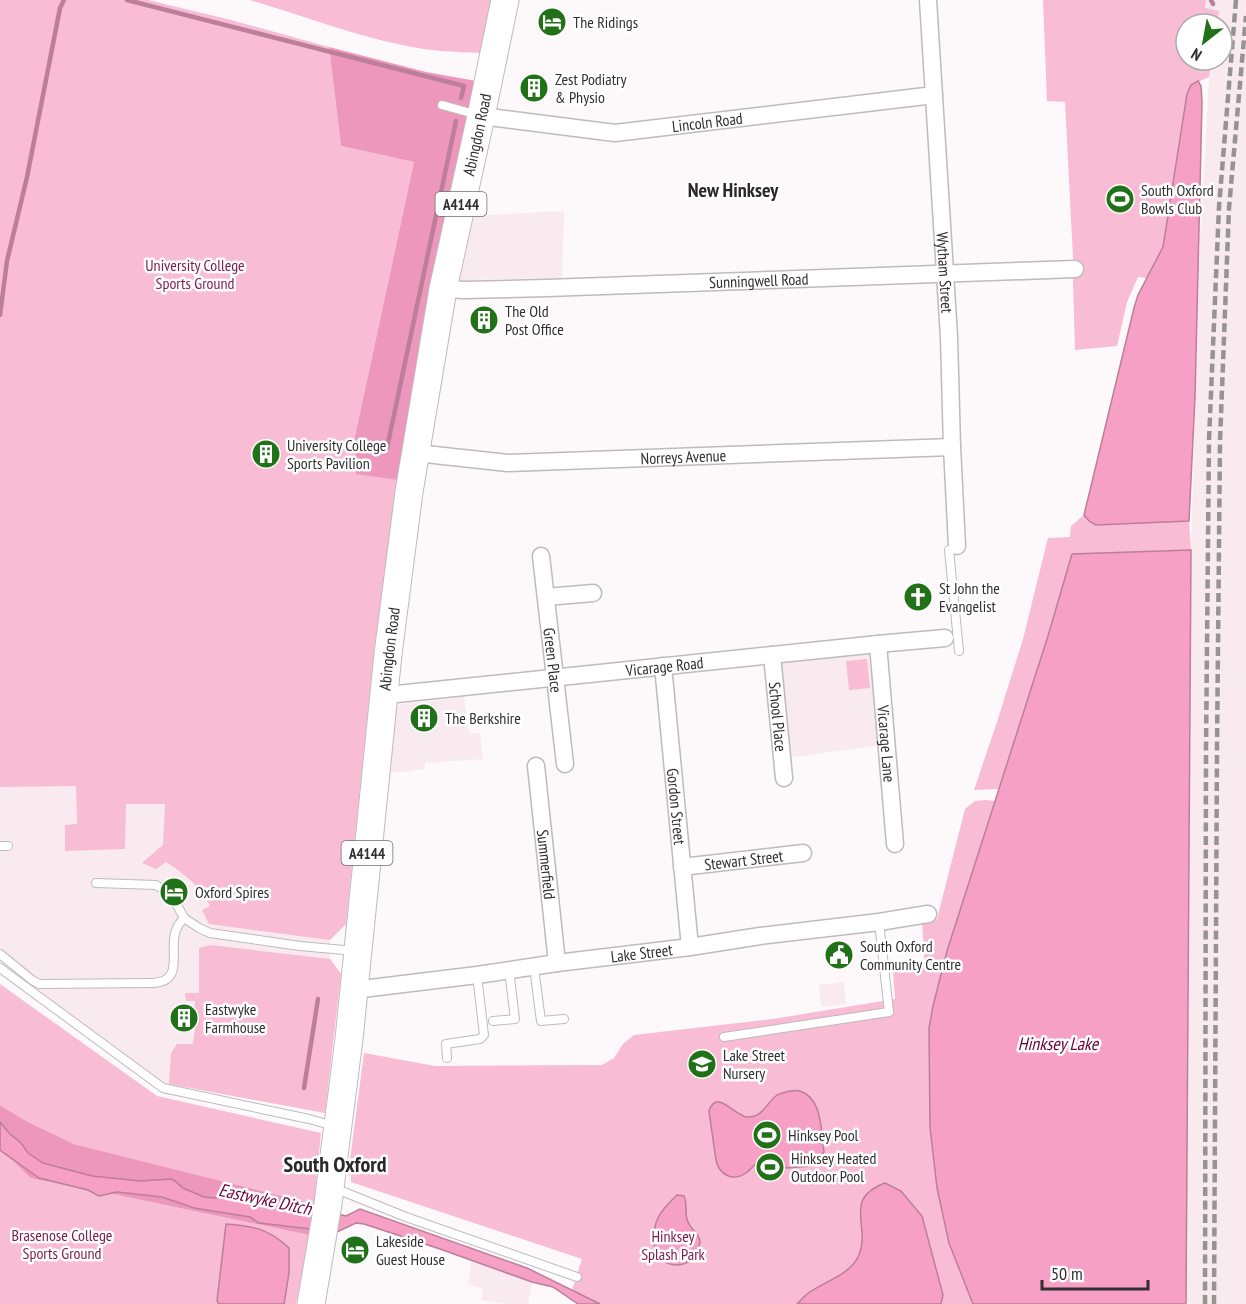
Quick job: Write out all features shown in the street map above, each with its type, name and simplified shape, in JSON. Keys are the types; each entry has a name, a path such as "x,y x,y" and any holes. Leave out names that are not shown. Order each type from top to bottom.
{"main road":[{"name":"Abingdon Road","path":"311,1304 329,1196 354,990 384,694 405,519 443,289 505,0"}],"street":[{"name":"Wytham Street","path":"928,0 949,337 953,548"},
{"name":"Lincoln Road","path":"481,116 615,132 934,95"},
{"name":"Sunningwell Road","path":"443,289 464,290 547,283 1075,270"},
{"name":"Norreys Avenue","path":"416,453 508,463 952,447"},
{"name":"Green Place","path":"541,556 565,764"},
{"path":"546,597 593,592"},
{"name":"Vicarage Road","path":"384,694 951,638"},
{"name":"Vicarage Lane","path":"878,644 895,844"},
{"name":"School Place","path":"772,655 783,778"},
{"name":"Gordon Street","path":"663,666 690,947"},
{"name":"Summerfield","path":"536,766 558,963"},
{"name":"Stewart Street","path":"682,867 803,853"},
{"name":"Lake Street","path":"354,990 928,914"}],"lane":[{"path":"442,105 481,116"},
{"path":"953,548 951,638 959,651"},
{"path":"96,883 156,885 171,894 184,918 210,933 300,946 358,951"},
{"path":"0,954 39,984 161,983 174,967 175,931 184,918"},
{"path":"724,1037 889,1012 879,922"},
{"path":"534,967 542,1024 564,1019"},
{"path":"0,968 163,1088 337,1127"},
{"path":"492,1021 515,1019 509,970"},
{"path":"447,1058 446,1044 480,1040 484,1035 477,975"},
{"path":"329,1196 406,1217 577,1277"}],"shaded area":[{"path":"1206,0 1246,0 1246,1304 1186,1304 1191,550 1199,267 1210,72 1234,72 1234,12 1209,12 1204,8"},
{"path":"329,47 426,72 476,81 422,328 398,480 356,474 355,436 414,162 341,146"},
{"path":"564,211 562,278 458,280 473,216"},
{"path":"868,654 872,657 880,745 786,758 778,663"},
{"path":"464,697 469,733 480,733 483,759 425,763 425,769 391,773 395,707"},
{"name":"Oxford Spires","path":"0,725 170,730 346,924 330,940 330,959 341,974 325,1113 162,1083 0,962"},
{"path":"844,982 846,1004 821,1007 819,985"},
{"path":"0,1105 26,1121 74,1144 314,1204 309,1235 31,1178 0,1148"},
{"path":"472,1260 532,1282 528,1304 504,1304 481,1300 483,1289 468,1284"}],"green space":[{"name":"University College Sports Ground","path":"0,0 148,0 329,47 341,146 414,162 355,436 398,480 374,651 346,924 330,940 209,924 202,910 210,906 202,892 191,881 166,862 156,869 142,863 163,845 165,804 126,804 125,849 65,851 65,825 77,824 76,786 0,787"},
{"path":"250,0 491,0 481,53 432,50 383,41"},
{"name":"South Oxford Bowls Club","path":"1043,0 1206,0 1205,8 1219,11 1174,12 1174,72 1210,72 1209,77 1191,85 1187,94 1163,247 1147,278 1138,277 1127,302 1117,346 1075,350 1073,280 1075,269 1065,102 1047,101"},
{"path":"1084,515 1096,525 1189,521 1191,550 1072,554 999,789 974,790 1023,639 1048,538 1070,537 1071,526"},
{"path":"867,659 870,688 849,690 846,661"},
{"name":"Hinksey Splash Park","path":"975,801 995,801 947,951 929,1028 930,1127 937,1188 949,1243 973,1304 600,1304 572,1290 582,1259 351,1182 351,1175 348,1175 364,1053 435,1066 602,1065 614,1058 623,1044 634,1035 773,1019 895,999 893,971 925,967 922,922 937,919 965,809"},
{"path":"210,945 330,959 341,974 325,1113 169,1084 171,1053 177,1044 193,1044 197,1011 194,1011 195,1001 186,1001 185,993 199,993 199,948"},
{"path":"0,984 157,1096 321,1133 314,1204 74,1144 26,1121 0,1105"},
{"name":"Brasenose College Sports Ground","path":"0,1148 93,1190 309,1235 296,1304 0,1304"}],"water":[{"path":"1198,81 1201,86 1202,102 1195,397 1189,521 1096,525 1084,515 1134,308 1138,295 1163,247 1187,94 1191,85"},
{"name":"Hinksey Lake","path":"1191,550 1186,1304 973,1304 949,1243 937,1188 930,1127 929,1028 947,951 1072,554"},
{"name":"Hinksey Pool","path":"800,1091 808,1095 817,1108 824,1152 811,1166 786,1168 772,1157 760,1160 741,1176 732,1177 723,1173 716,1160 709,1111 712,1105 716,1102 721,1103 742,1116 752,1117 761,1113 777,1095"},
{"name":"Eastwyke Ditch","path":"0,1122 28,1153 43,1163 92,1176 140,1181 171,1179 183,1188 204,1197 246,1194 346,1216 360,1209 527,1268 600,1304 578,1304 553,1287 532,1282 364,1224 356,1223 337,1232 259,1223 250,1217 194,1208 162,1197 117,1192 99,1196 88,1190 39,1178 0,1150"},
{"path":"885,1183 901,1191 922,1216 943,1295 941,1304 797,1304 807,1294 843,1273 855,1262 862,1244 860,1214 864,1197 872,1189"},
{"path":"677,1195 684,1196 689,1225 700,1241 693,1258 677,1265 668,1263 657,1254 653,1239 659,1216"},
{"path":"226,1224 245,1226 268,1233 289,1248 289,1273 284,1304 219,1304 217,1301"}],"waterway":[{"path":"0,315 7,261 27,177 60,8 64,0"},
{"path":"127,0 464,86 461,98"},
{"path":"1211,0 1213,4"},
{"path":"387,448 456,121"},
{"path":"304,1088 318,999"}],"railway":[{"path":"1205,1304 1209,440 1219,207 1236,0"},
{"path":"1214,1304 1220,441 1229,208 1246,16"}],"place":[{"name":"The Ridings","path":"552,22"},
{"name":"Zest Podiatry & Physio","path":"534,88"},
{"name":"South Oxford Bowls Club","path":"1120,199"},
{"name":"The Old Post Office","path":"484,320"},
{"name":"University College Sports Pavilion","path":"266,454"},
{"name":"St John the Evangelist","path":"918,597"},
{"name":"The Berkshire","path":"424,718"},
{"name":"Oxford Spires","path":"174,892"},
{"name":"South Oxford Community Centre","path":"839,955"},
{"name":"Eastwyke Farmhouse","path":"184,1018"},
{"name":"Lake Street Nursery","path":"702,1064"},
{"name":"Hinksey Pool","path":"767,1135"},
{"name":"Hinksey Heated Outdoor Pool","path":"770,1167"},
{"name":"Lakeside Guest House","path":"355,1250"}],"district":[{"name":"New Hinksey","path":"733,190"},
{"name":"South Oxford","path":"335,1164"}]}
